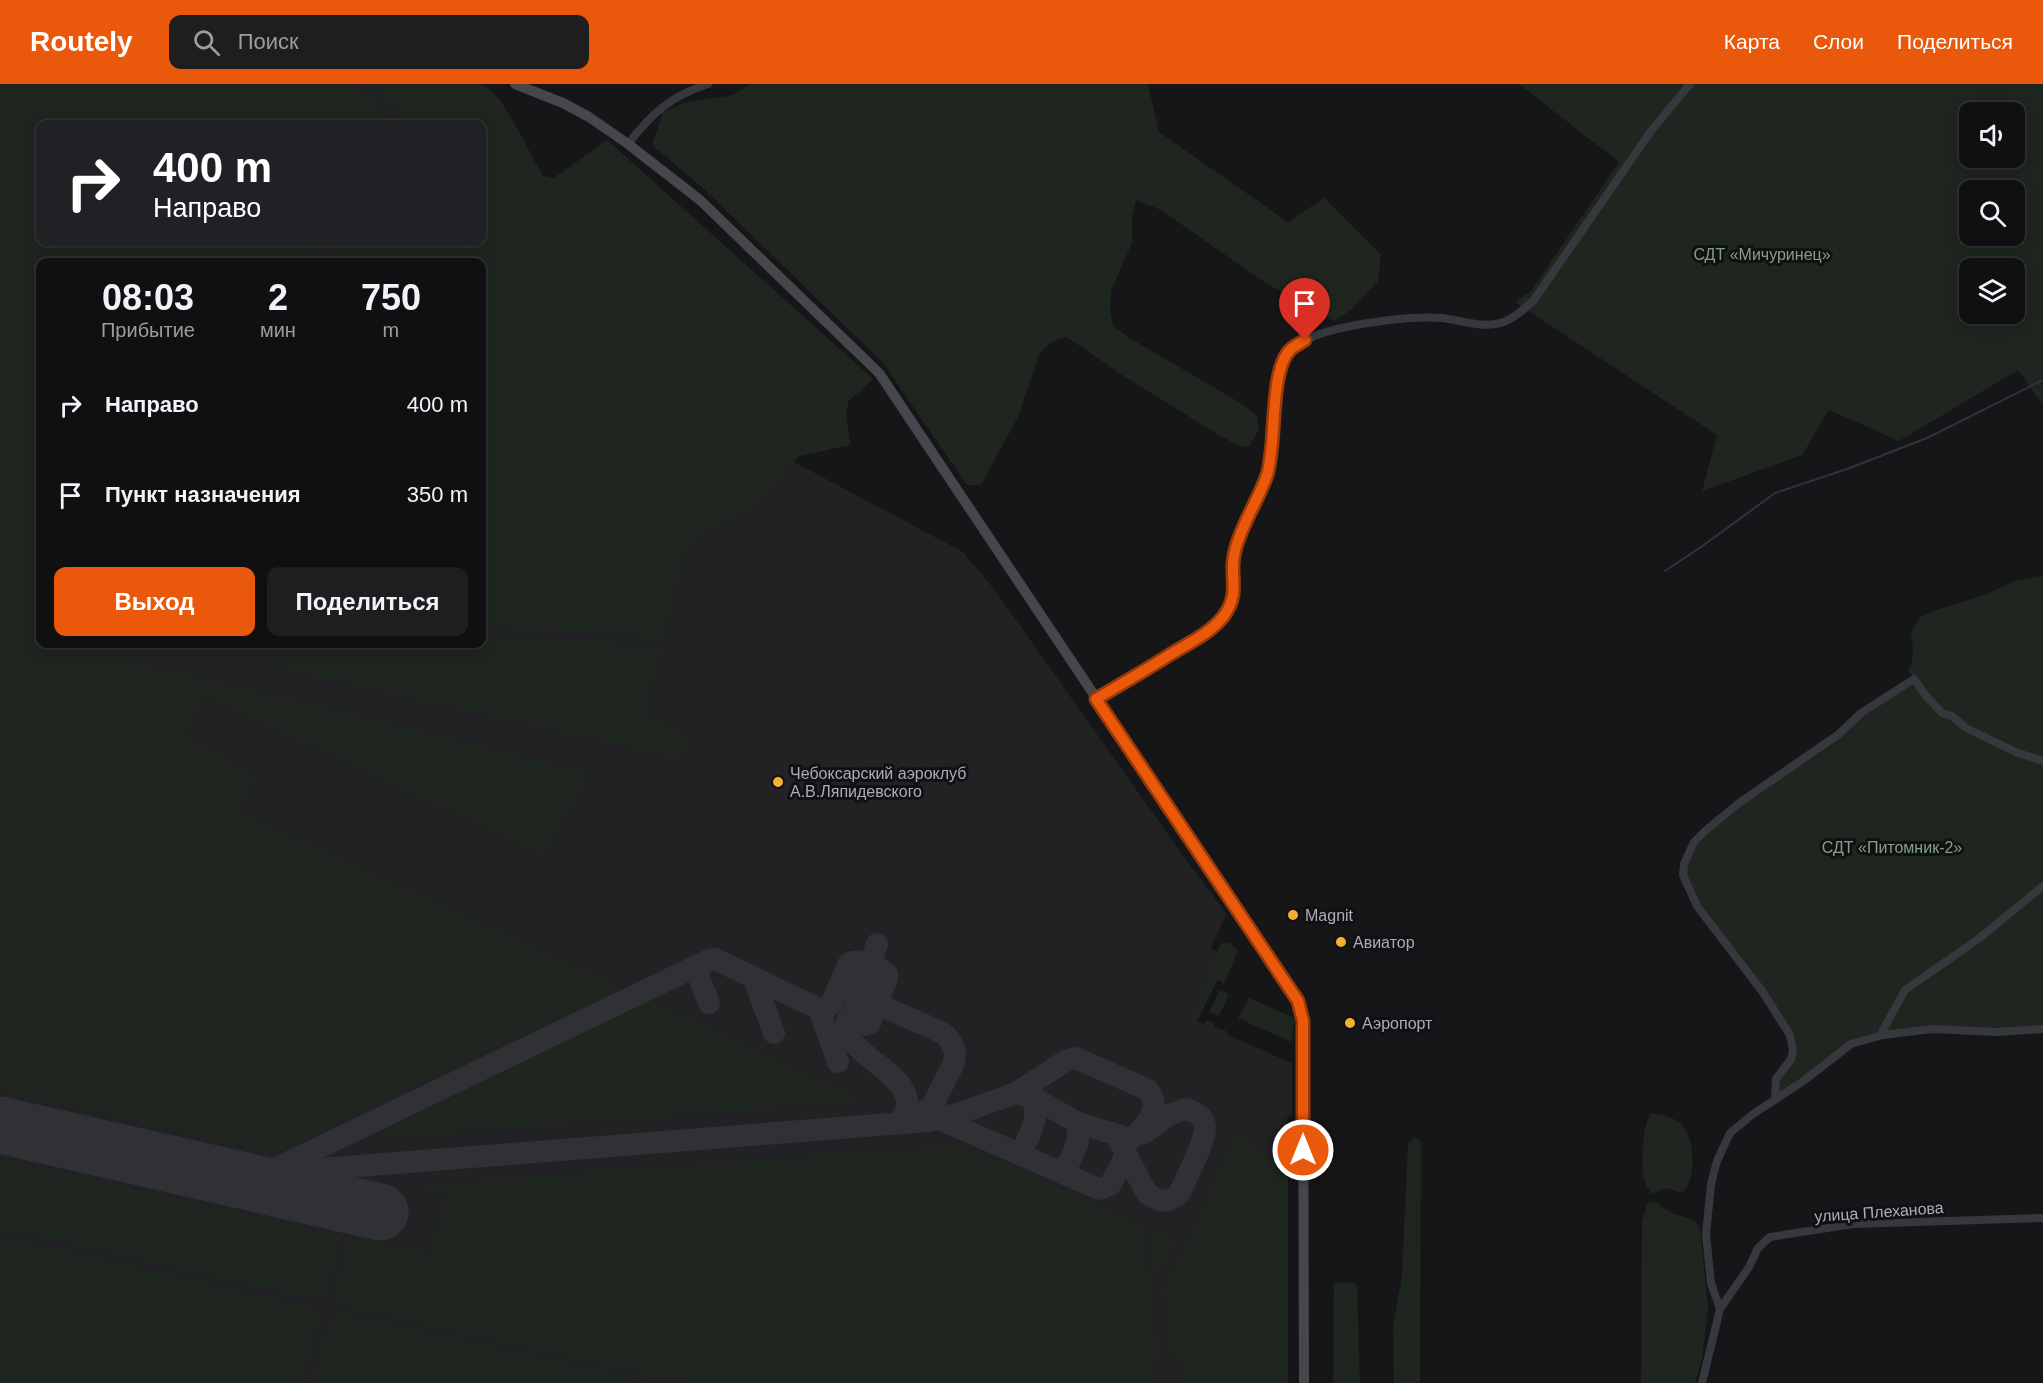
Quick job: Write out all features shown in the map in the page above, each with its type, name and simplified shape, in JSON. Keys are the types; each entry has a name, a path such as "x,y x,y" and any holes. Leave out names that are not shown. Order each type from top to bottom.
{"street":[{"path":"515,84 538,88 589,117 700,200 879,373 1294,994 1301,1008 1303,1021 1304,1383"},
{"path":"628,144 662,106 675,97 708,84"},
{"path":"1096,699 1207,633 1231,603 1235,584 1232,563 1235,549 1267,475 1279,374 1290,349 1305,340 1355,324 1404,317 1442,318 1473,324 1495,324 1508,321 1519,314 1534,300 1651,131 1690,84"},
{"path":"1775,1099 1776,1079 1791,1059 1793,1051 1790,1035 1762,991 1697,906 1687,888 1683,875 1684,864 1694,842 1739,803 1839,734 1861,713 1914,679 1941,713 1952,716 1966,728 2018,753 2043,761"},
{"path":"1883,1035 1882,1032 1905,990 1977,940 2043,886"},
{"path":"1701,1383 1720,1309 1711,1283 1706,1234 1714,1170 1723,1144 1731,1133 1753,1114 1802,1082 1851,1044 1883,1035 1932,1029 1996,1032 2043,1029"},
{"name":"улица Плеханова","path":"1720,1309 1749,1267 1758,1248 1770,1237 1853,1224 2043,1218"}],"shaded area":[{"path":"0,84 480,84 487,87 501,101 543,176 554,178 607,140 873,379 848,402 846,414 850,445 799,456 794,462 963,552 994,589 1226,913 1211,949 1218,952 1189,1017 1204,1024 1207,1020 1215,1024 1214,1027 1225,1030 1230,1036 1292,1063 1292,1116 1288,1116 1286,1124 1288,1383 0,1383"}],"green space":[{"path":"0,84 325,84 347,87 365,93 378,104 387,120 36,120 36,246 320,246 309,258 36,258 36,648 124,648 123,659 587,772 589,774 544,855 202,694 185,738 255,774 238,812 617,985 616,989 274,1153 0,1090"},
{"path":"362,84 479,84 489,90 506,110 543,176 554,178 607,140 873,379 848,402 846,414 850,445 799,456 751,510 695,538 684,553 663,637 486,626 486,258 323,258 334,246 486,246 486,120 397,120 387,98"},
{"path":"750,84 1148,84 1159,132 1288,222 1324,198 1381,255 1378,281 1351,310 1334,321 1267,284 1161,210 1136,200 1132,216 1132,243 1111,291 1110,309 1113,326 1237,401 1257,416 1259,428 1250,446 1240,447 1204,426 1119,373 1067,337 1057,339 1040,352 1018,417 981,485 967,485 883,363 703,188 652,145 663,112 684,103 733,95"},
{"name":"СДТ «Мичуринец»","path":"1519,84 2043,84 2043,405 2018,370 1899,441 1829,410 1802,455 1702,491 1717,435 1515,302 1531,291 1619,162"},
{"name":"СДТ «Питомник-2»","path":"2043,576 2043,883 1975,939 1904,989 1878,1034 1869,1036 1778,1094 1776,1086 1794,1045 1699,904 1686,873 1688,857 1708,830 1862,714 1915,679 1908,671 1913,657 1911,632 1921,616 1984,595 2017,580"},
{"path":"486,635 662,647 644,712 682,732 689,739 687,752 681,759 275,667 280,648 486,648"},
{"path":"192,648 233,648 230,657"},
{"path":"2043,888 2043,1027 1884,1033 1906,991"},
{"path":"1221,943 1230,943 1238,950 1224,984 1218,979 1197,1021 1189,1017"},
{"path":"1220,990 1229,994 1219,1016 1209,1012"},
{"path":"1249,998 1295,1018 1291,1042 1238,1018"},
{"path":"651,1000 864,1101 367,1139"},
{"path":"1652,1113 1676,1120 1685,1128 1689,1136 1692,1166 1689,1184 1685,1191 1678,1192 1667,1188 1652,1194 1646,1184 1643,1173 1643,1141 1646,1124"},
{"path":"1235,1133 1288,1169 1288,1383 1180,1383 1184,1362 1169,1354 1164,1288 1167,1277 1188,1244"},
{"path":"1414,1137 1419,1139 1421,1144 1420,1383 1394,1383 1393,1328 1402,1276 1408,1143"},
{"path":"960,1145 1142,1225 1157,1350 1152,1383 686,1383 331,1303 349,1239 432,1254 446,1195 413,1185"},
{"path":"0,1159 341,1236 323,1301 0,1227"},
{"path":"1653,1201 1672,1213 1692,1220 1700,1228 1708,1309 1702,1359 1695,1383 1641,1383 1642,1222 1647,1204"},
{"path":"1149,1228 1180,1240 1155,1277"},
{"path":"0,1236 316,1309 319,1317 301,1383 0,1383"},
{"path":"1334,1282 1357,1285 1360,1383 1333,1383"},
{"path":"337,1312 654,1383 311,1383 329,1318"}],"waterway":[{"path":"1665,571 1775,493 1847,469 1927,438 2043,380"}],"taxiway":[{"path":"277,1168 709,960 715,959 819,1009 825,1009 831,1004 849,963 858,961 863,962 869,964 874,966 879,968 887,974 887,978 870,1023 866,1025 856,1021 852,1013 877,944"},
{"path":"691,969 698,975 709,1003"},
{"path":"753,977 774,1033"},
{"path":"897,1124 907,1107 904,1092 894,1078 852,1041 847,1028 852,1013 863,1005 877,1004 943,1033 955,1051 954,1063 932,1106 909,1122"},
{"path":"819,1009 838,1062"},
{"path":"221,1176 243,1179 333,1168 928,1121 960,1113 1016,1093 1034,1098 1078,1123 1131,1139 1150,1117 1154,1104 1148,1090 1076,1058 1067,1060 1016,1093"},
{"path":"1020,1155 1031,1133 1035,1117 1033,1102 1028,1095"},
{"path":"1116,1135 1146,1192 1159,1200 1170,1199 1179,1194 1195,1160 1204,1133 1203,1120 1192,1111 1185,1109 1169,1115 1144,1133"},
{"path":"939,1119 1099,1189 1110,1185 1125,1157 1125,1150"},
{"path":"1064,1174 1078,1142 1078,1123"}],"runway":[{"path":"0,1125 380,1212"}],"place":[{"name":"Чебоксарский аэроклуб А.В.Ляпидевского","path":"778,782"},
{"name":"Magnit","path":"1293,915"},
{"name":"Авиатор","path":"1341,942"},
{"name":"Аэропорт","path":"1350,1023"}],"route":[{"path":"1303,1150 1303,1021 1298,1001 1096,699 1207,633 1231,603 1235,584 1232,563 1235,549 1267,475 1279,374 1290,349 1305,340"}]}
